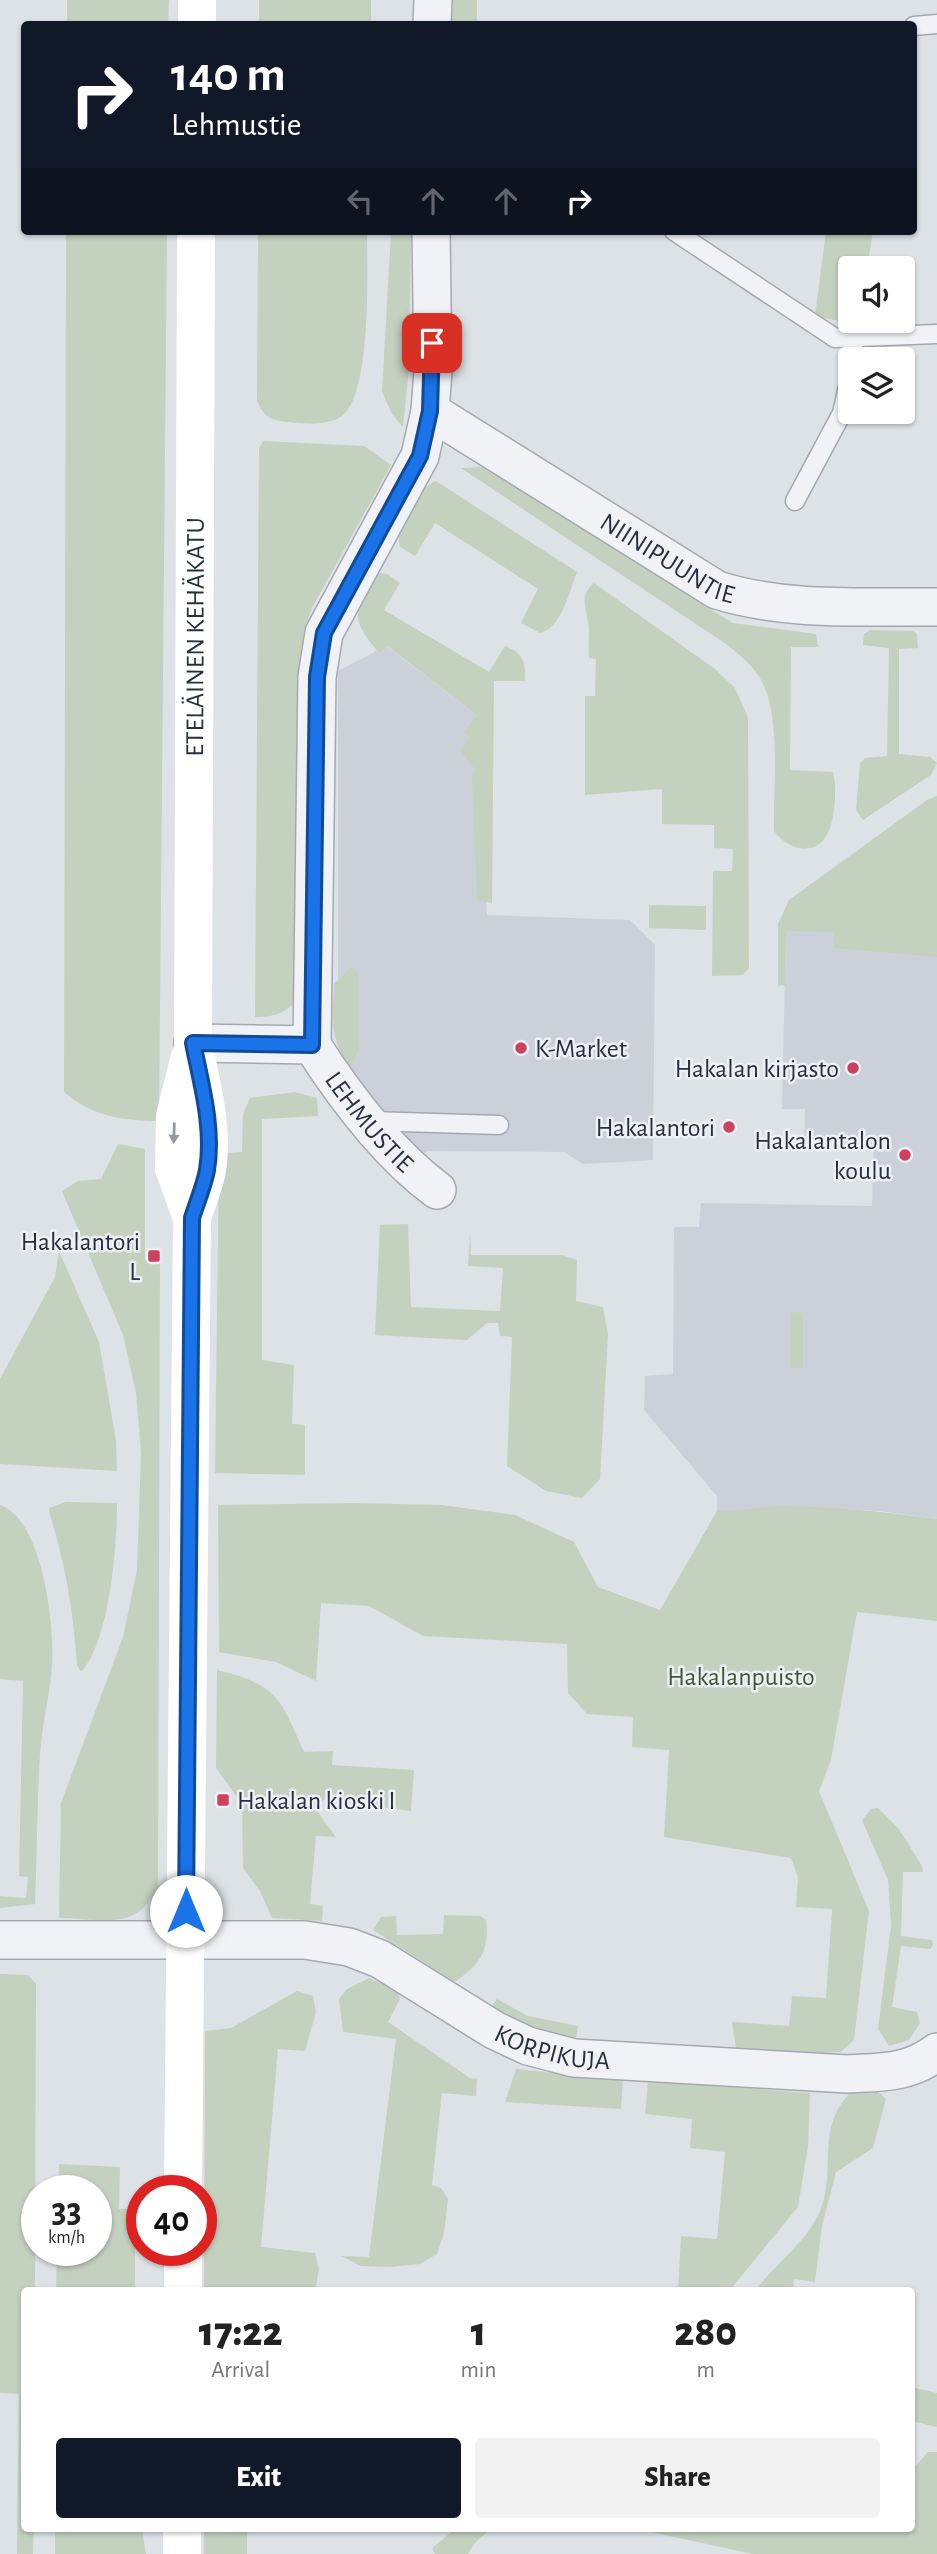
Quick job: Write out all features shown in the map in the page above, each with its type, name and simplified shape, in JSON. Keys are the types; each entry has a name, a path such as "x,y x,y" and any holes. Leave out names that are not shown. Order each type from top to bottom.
{"street":[{"path":"197,0 197,21"},
{"path":"432,21 433,0"},
{"name":"ETELÄINEN KEHÄKATU","path":"183,2175 192,1218 174,1168 174,1137 175,1116 193,1043 197,235"},
{"name":"LEHMUSTIE","path":"431,235 433,371 430,411 420,456 324,633 317,677 312,1045 342,1091 417,1175 438,1190"},
{"name":"NIINIPUUNTIE","path":"430,411 716,590 753,601 796,605 937,607"},
{"name":"LEHMUSTIE","path":"193,1043 312,1045"},
{"name":"KORPIKUJA","path":"0,1940 305,1940 349,1947 380,1959 512,2039 574,2058 846,2074 892,2072 919,2066 937,2052"},
{"path":"183,2266 183,2287"},
{"path":"182,2532 182,2554"}],"lane":[{"path":"917,26 937,24"},
{"path":"680,235 835,338 937,334"},
{"path":"853,337 853,347"},
{"path":"795,501 838,420"},
{"path":"369,1121 499,1125"}],"shaded area":[{"path":"386,646 477,715 487,915 630,920 655,945 653,1160 583,1164 564,1152 427,1151 421,1156 338,1069 338,671"},
{"name":"Hakalantalon koulu","path":"937,796 937,1519 879,1511 783,1506 749,1511 717,1511 717,1496 644,1410 645,1376 673,1374 674,1227 699,1227 701,1203 872,1206 874,1144 804,1145 805,1109 782,1109 786,931 927,800"}],"green space":[{"path":"67,0 169,0 168,21 67,21"},
{"path":"259,0 371,0 371,21 259,21"},
{"path":"453,0 477,0 477,21 452,21"},
{"path":"66,235 167,235 159,1121 133,1120 96,1112 64,1092"},
{"path":"258,235 367,235 366,329 359,383 352,403 338,419 300,423 274,420 257,401"},
{"path":"391,235 411,235 409,369 403,427 392,414 382,392"},
{"path":"825,235 872,235 869,256 838,256 838,321 815,316"},
{"path":"263,441 364,446 391,465 312,608 304,630 299,670 296,1001 278,1014 255,1017 259,449"},
{"path":"483,467 733,623 816,634 818,647 791,647 790,770 833,772 833,815 830,828 819,844 812,848 796,847 788,844 774,831 775,756 772,716 763,684 751,667 726,644 461,468"},
{"path":"436,481 577,572 564,608 547,630 540,633 521,623 538,589 435,523 415,556 400,547 401,530 409,510 422,491"},
{"path":"377,573 387,574 400,583 384,610 489,672 505,646 520,655 524,664 525,681 494,681 492,903 477,900 472,776 475,769 460,751 470,738 464,732 477,715 387,646 379,653 369,640 362,630 358,614"},
{"path":"594,583 715,669 735,688 748,718 749,968 743,975 712,976 713,871 732,871 733,849 714,848 714,825 662,824 662,789 585,795 585,696 595,696 596,659 589,658 585,599"},
{"path":"870,630 913,631 917,634 918,648 899,649 899,754 930,757 937,763 931,775 863,820 856,810 860,763 865,758 887,756 889,648 863,645 864,634"},
{"path":"937,796 937,957 834,948 833,932 786,931 785,985 778,986 778,924 789,900 927,800"},
{"path":"649,905 706,906 706,930 649,928"},
{"path":"351,967 355,968 358,975 359,1050 350,1067 338,1045 333,1018 334,984"},
{"path":"295,1092 317,1098 318,1116 262,1119 262,1360 294,1365 292,1424 305,1425 305,1475 215,1473 219,1154 242,1152 243,1114 250,1098"},
{"path":"118,1144 145,1149 145,1259 160,1259 158,1886 150,1901 129,1917 117,1920 59,1918 61,1803 123,1637 137,1570 141,1453 136,1393 123,1335 62,1191 78,1181 101,1179"},
{"path":"408,1224 411,1307 500,1311 503,1268 468,1266 470,1233 471,1255 562,1255 577,1260 576,1301 603,1307 608,1334 600,1479 582,1498 546,1491 507,1466 512,1337 500,1336 498,1323 487,1323 467,1340 375,1335 380,1225"},
{"path":"59,1251 99,1342 116,1441 117,1471 0,1464 0,1379 55,1277"},
{"path":"790,1312 803,1313 803,1368 790,1368"},
{"path":"66,1502 117,1503 113,1567 105,1616 91,1658 81,1672 77,1665 65,1571 49,1508"},
{"path":"0,1505 14,1514 26,1530 36,1551 48,1600 52,1647 51,1676 40,1755 35,1904 0,1908 0,1896 26,1898 28,1877 19,1876 23,1681 0,1679"},
{"name":"Hakalanpuisto","path":"218,1505 441,1505 515,1515 574,1542 598,1587 660,1610 717,1511 778,1506 862,1510 937,1519 937,1621 857,1612 831,1760 819,1791 869,1911 854,2040 841,2052 736,2048 732,2022 789,2026 792,1996 826,1998 832,1909 796,1907 798,1877 791,1858 664,1837 669,1750 632,1747 633,1717 587,1714 568,1693 567,1644 423,1636 369,1606 321,1603 316,1681 276,1662 219,1652"},
{"path":"217,1670 253,1681 274,1696 289,1719 304,1752 333,1751 332,1765 414,1770 411,1811 372,1806 332,1795 319,1803 317,1811 336,1837 316,1836 310,1904 323,1906 322,1921 272,1918 260,1891 243,1868 242,1804 216,1768"},
{"path":"878,1808 899,1829 922,1866 923,1872 903,1872 901,1936 932,1940 933,1945 930,1949 901,1946 892,2007 917,2012 920,2023 909,2040 889,2046 878,2029 891,1926 888,1880 862,1820 871,1809"},
{"path":"444,1915 480,1916 486,1920 486,1941 481,1957 454,1982 373,1930 381,1917 396,1916 397,1935 443,1934"},
{"path":"0,1974 28,1975 36,1984 35,2175 21,2175 21,2266 35,2266 35,2287 21,2287 21,2532 34,2532 33,2554 17,2554 19,2394 0,2393"},
{"path":"369,1978 397,1991 400,1999 388,2022 470,2078 477,2079 476,2096 442,2093 432,2185 441,2188 448,2199 444,2233 437,2254 420,2264 361,2266 341,2256 369,2257 396,2039 343,2032 339,1999 347,1989"},
{"path":"297,1991 313,1996 316,2012 305,2051 278,2049 261,2247 315,2253 319,2269 316,2287 204,2287 204,2266 217,2266 217,2175 204,2175 205,2031 231,2028"},
{"path":"497,1999 528,2016 578,2026 576,2038 528,2029 490,2008"},
{"path":"516,2069 623,2080 621,2109 505,2102"},
{"path":"648,2081 810,2093 808,2147 798,2207 732,2287 678,2287 681,2236 717,2239 725,2152 690,2148 692,2119 645,2114"},
{"path":"878,2092 886,2099 873,2148 836,2172 822,2226 815,2282 794,2279 793,2287 758,2287 799,2243 820,2211 825,2196 833,2121 839,2107 850,2093"},
{"path":"59,2164 120,2167 119,2209 126,2209 126,2266 135,2266 135,2287 56,2287 57,2266 112,2266 112,2175 59,2175"},
{"path":"915,2388 937,2393 937,2427 915,2422"},
{"path":"928,2452 937,2452 937,2554 753,2554 651,2532 915,2532 915,2467"},
{"path":"55,2532 142,2532 146,2554 55,2554"},
{"path":"204,2532 247,2532 247,2554 204,2554"},
{"path":"451,2532 487,2532 468,2554 435,2554 432,2548"}],"place":[{"name":"K-Market","path":"521,1048"},
{"name":"Hakalan kirjasto","path":"853,1068"},
{"name":"Hakalantori","path":"729,1127"},
{"name":"Hakalantalon koulu","path":"905,1155"},
{"name":"Hakalantori L","path":"154,1256"},
{"name":"Hakalan kioski I","path":"223,1800"}],"route":[{"path":"186,1911 192,1218 207,1169 208,1138 207,1117 193,1043 312,1045 317,677 324,633 420,456 430,411 432,343"}]}
